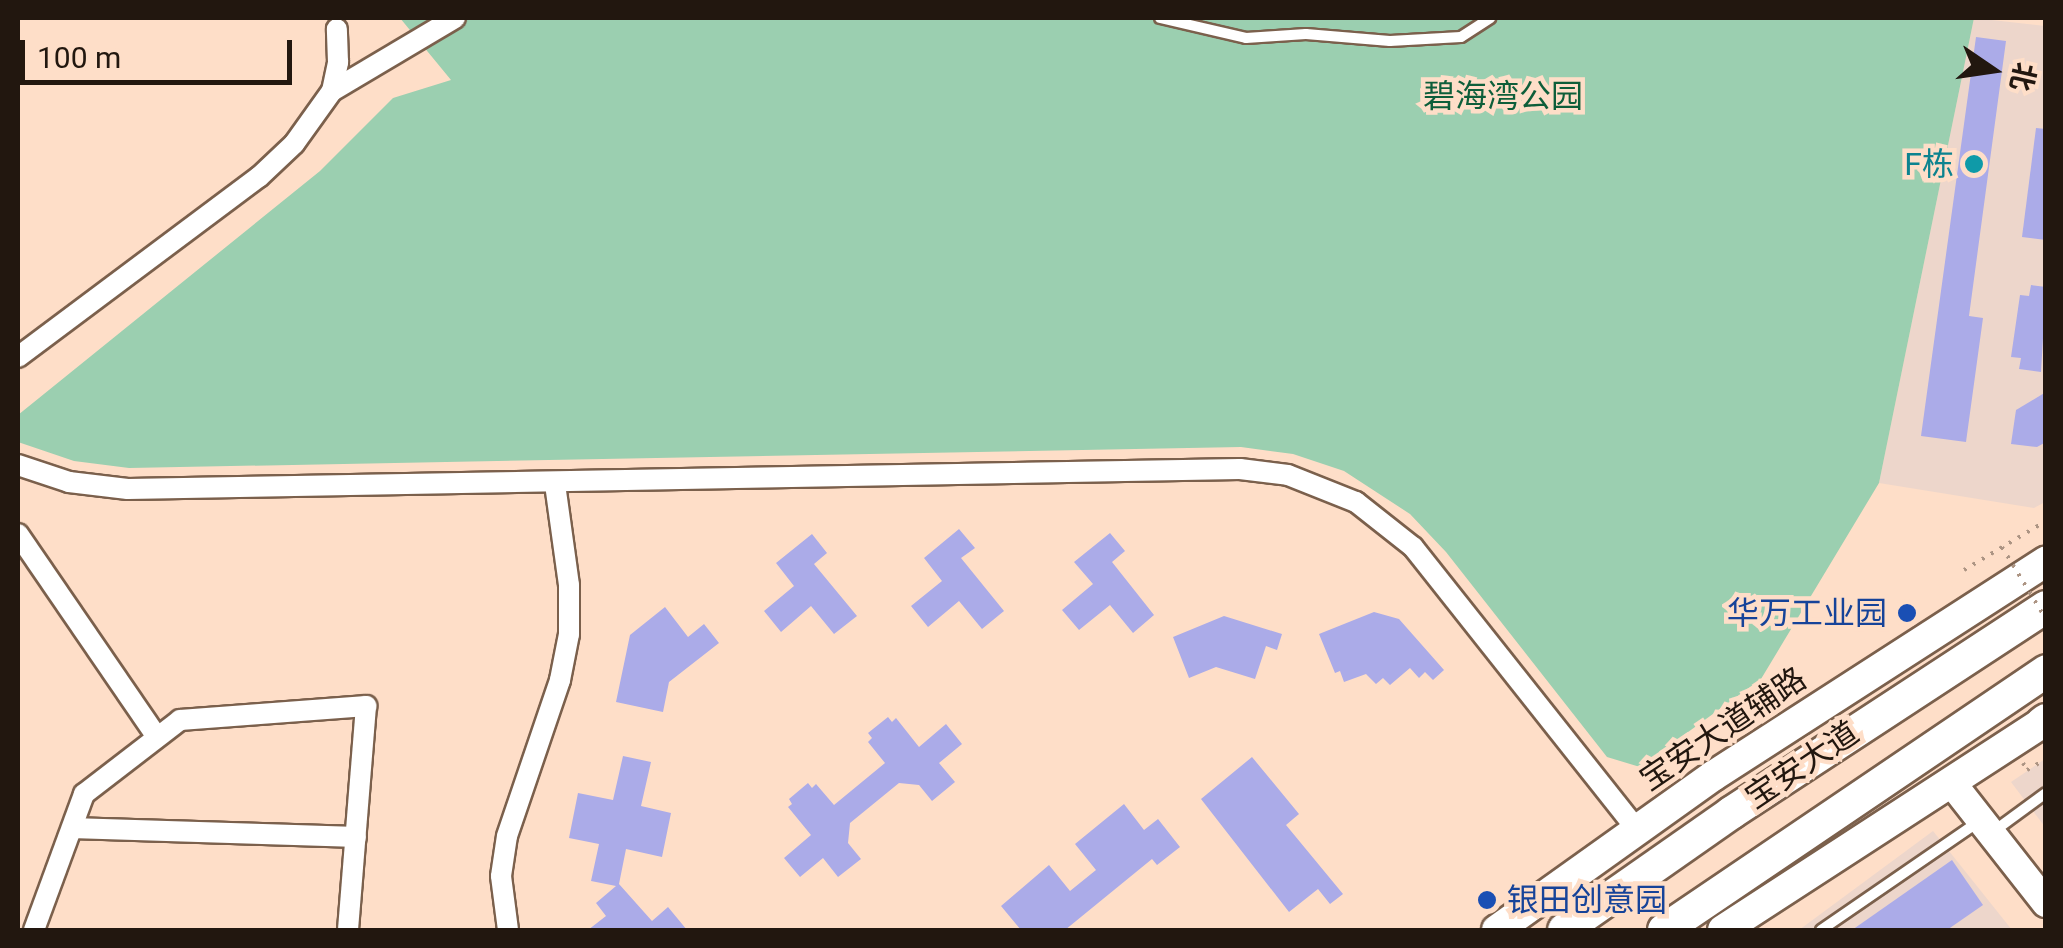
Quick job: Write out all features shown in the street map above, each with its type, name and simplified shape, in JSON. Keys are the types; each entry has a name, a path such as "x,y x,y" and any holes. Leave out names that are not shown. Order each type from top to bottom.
{"main road":[{"name":"宝安大道辅路","path":"1496,930 1893,657 2046,561"},
{"name":"宝安大道","path":"1564,930 1731,812 2046,608"},
{"name":"宝安大道","path":"1664,930 2046,671"},
{"path":"1723,930 2044,721"}],"street":[{"path":"18,357 259,178 294,144 332,92 424,26 456,18"},
{"path":"332,92 338,62 336,23"},
{"path":"18,466 69,482 128,490 1240,469 1312,482 1377,515 1414,547 1637,830"},
{"path":"508,930 501,876 506,836 560,680 569,634 569,585 555,484"},
{"path":"18,534 157,738"},
{"path":"34,930 84,794 180,720 366,706 348,930"},
{"path":"1952,782 2040,896"},
{"path":"72,828 356,836"}],"lane":[{"path":"1160,18 1246,38 1306,34 1390,41 1461,38 1490,18"},
{"path":"1822,930 1986,826 2046,793"}],"path":[{"path":"1964,570 2046,521"},
{"path":"2002,548 2046,619"},
{"path":"2020,759 2027,770 2046,758"}],"shaded area":[{"path":"1974,18 2045,26 2045,502 2034,508 1879,483"},
{"path":"2045,759 2045,827 2011,782"},
{"path":"1933,831 2012,930 1799,930"}],"green space":[{"name":"碧海湾公园","path":"400,18 1974,18 1879,483 1761,679 1640,767 1607,757 1446,552 1410,514 1344,471 1293,454 1241,447 129,468 74,461 18,442 18,415 320,171 393,98 451,80"}],"building":[{"path":"1976,37 2006,41 1969,316 1983,318 1966,442 1921,436"},
{"path":"2036,128 2046,129 2046,240 2022,237"},
{"path":"2031,285 2046,287 2041,372 2019,369 2021,358 2011,357 2020,295 2029,296"},
{"path":"2046,392 2046,442 2037,447 2011,444 2016,410"},
{"path":"959,529 975,548 961,558 1004,611 982,629 959,601 928,627 911,606 942,581 924,558"},
{"path":"1110,533 1125,551 1112,562 1154,615 1133,633 1110,605 1079,630 1062,610 1093,584 1074,562"},
{"path":"812,534 827,553 814,564 857,616 834,634 811,606 781,632 764,611 794,586 776,563"},
{"path":"665,607 688,637 704,624 719,643 669,682 663,712 616,702 630,635"},
{"path":"1374,612 1399,619 1444,670 1433,680 1425,672 1419,678 1410,668 1390,685 1383,678 1376,684 1366,674 1344,682 1340,671 1335,673 1319,634"},
{"path":"1224,616 1282,634 1277,650 1266,646 1255,679 1216,667 1189,678 1173,637"},
{"path":"888,717 892,722 896,718 919,747 946,724 962,744 939,763 955,782 932,801 919,785 899,783 850,823 848,843 861,859 838,877 823,858 800,877 784,858 811,835 788,807 792,804 789,799 808,783 812,788 816,784 834,805 885,763 868,742 872,738 868,733"},
{"path":"623,756 651,762 641,806 671,813 662,857 626,849 619,884 652,921 668,907 687,930 588,930 606,916 596,903 616,886 591,881 599,844 569,838 578,793 613,800"},
{"path":"1252,757 1299,814 1286,825 1343,894 1330,904 1318,889 1289,912 1201,799"},
{"path":"1124,804 1144,830 1158,819 1180,847 1157,865 1152,859 1065,930 1021,930 1001,906 1049,865 1070,891 1096,870 1075,844"},
{"path":"1952,860 1983,905 1947,930 1852,930"}],"place":[{"name":"F栋","path":"1974,164"},
{"name":"华万工业园","path":"1907,613"},
{"name":"银田创意园","path":"1487,900"}]}
